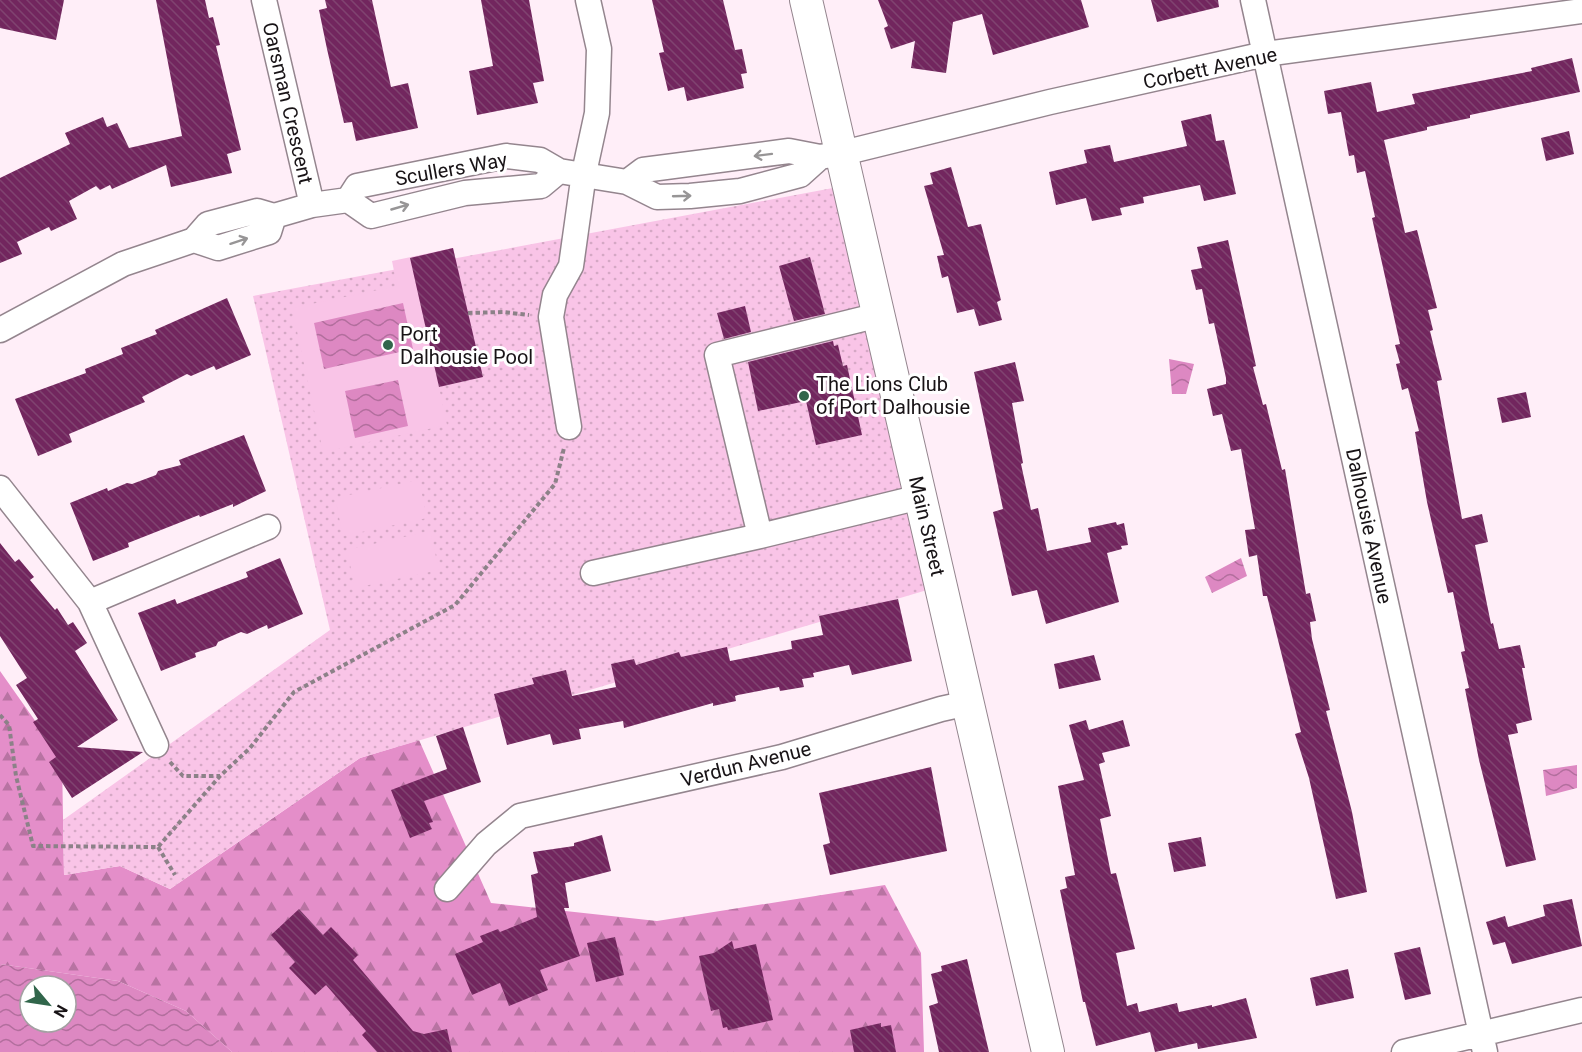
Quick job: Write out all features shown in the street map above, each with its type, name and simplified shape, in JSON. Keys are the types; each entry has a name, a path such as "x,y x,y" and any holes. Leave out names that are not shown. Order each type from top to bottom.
{"main road":[{"name":"Main Street","path":"806,0 832,155 879,315 1048,1052"}],"street":[{"name":"Oarsman Crescent","path":"264,0 312,205"},
{"path":"569,426 551,317 555,295 571,266 584,173 597,113 599,49 588,0"},
{"name":"Dalhousie Avenue","path":"1252,0 1483,1043"},
{"name":"Corbett Avenue","path":"832,155 1050,102 1265,54 1582,11"},
{"path":"627,182 643,170 688,164 789,151 832,155"},
{"name":"Scullers Way","path":"348,200 357,186 506,156 540,159 559,171 584,173 627,182 657,197 740,191 800,175 832,155"},
{"name":"Scullers Way","path":"0,330 123,264 194,240 208,224 257,211 273,216 312,205 348,200 371,216 465,193 542,186 559,171"},
{"path":"760,536 717,355 879,315"},
{"path":"0,489 90,602 156,746"},
{"path":"593,573 920,497"},
{"path":"90,602 268,527"},
{"name":"Verdun Avenue","path":"447,890 486,844 520,816 782,757 968,703"},
{"path":"1404,1052 1483,1043 1582,1010"}],"path":[{"path":"468,313 503,312 551,317"},
{"path":"0,715 9,725 16,776 33,846 158,847 220,776 250,748 294,692 455,605 555,484 569,426"},
{"path":"156,746 183,776 220,776"},
{"path":"158,847 175,876"}],"green space":[{"path":"0,671 62,759 64,875 120,866 170,889 360,758 419,740 491,903 657,921 885,885 921,953 924,1052 232,1052 186,1011 118,981 0,964"}],"shaded area":[{"path":"849,185 944,585 360,758 170,889 120,866 64,875 63,820 330,630 253,296"},
{"name":"Port Dalhousie Pool","path":"453,248 483,377 439,387 447,425 323,452 292,308 397,286 392,261"},
{"path":"419,480 427,518 343,536 335,498"},
{"path":"430,531 439,570 355,588 347,550"}],"water":[{"path":"403,303 413,349 324,369 314,323"},
{"path":"1169,359 1194,364 1186,394 1172,394"},
{"path":"398,380 408,426 355,438 345,391"},
{"path":"1241,558 1247,576 1212,593 1205,577"},
{"path":"1577,765 1577,788 1546,796 1543,770"},
{"path":"0,964 69,974 18,974 18,1034 78,1034 78,975 118,981 186,1011 232,1052 0,1052"}],"building":[{"path":"0,0 64,0 56,40 0,28"},
{"path":"156,0 205,0 209,18 213,17 220,45 216,46 241,150 227,154 232,173 171,187 166,165 112,189 110,185 100,190 96,186 69,201 77,219 51,231 49,227 17,242 22,254 0,263 0,178 70,144 65,133 103,117 107,127 117,123 129,148 182,136"},
{"path":"325,0 372,0 391,87 408,83 418,128 356,141 352,122 344,123 327,49 319,10 327,8"},
{"path":"481,0 529,0 544,81 533,83 538,103 477,115 469,71 493,66"},
{"path":"652,0 723,0 735,50 742,49 747,73 741,74 744,88 687,101 684,87 668,91 659,53 664,52"},
{"path":"878,0 1081,0 1089,27 993,55 982,14 953,22 946,73 911,68 915,41 891,49 884,28 888,26"},
{"path":"1151,0 1218,0 1219,7 1157,22"},
{"path":"1572,58 1580,92 1470,115 1470,118 1427,127 1427,130 1384,140 1405,233 1417,230 1437,308 1428,310 1433,330 1430,331 1442,380 1437,381 1462,519 1482,514 1488,542 1475,545 1491,624 1493,623 1499,649 1520,645 1525,668 1522,668 1532,720 1516,724 1518,733 1508,735 1536,860 1506,867 1479,760 1465,689 1469,688 1461,652 1465,651 1453,592 1448,593 1427,502 1415,432 1419,431 1408,388 1402,390 1396,364 1400,363 1395,345 1400,344 1372,218 1375,217 1365,171 1357,173 1354,155 1349,156 1341,112 1328,114 1324,91 1371,82 1377,112 1415,104 1412,94 1532,71 1531,68"},
{"path":"1211,114 1216,141 1224,140 1236,194 1204,201 1200,185 1143,197 1144,203 1120,208 1122,215 1092,221 1086,198 1056,205 1049,172 1087,163 1084,150 1110,145 1114,162 1187,146 1181,121"},
{"path":"1569,131 1574,154 1546,161 1541,138"},
{"path":"951,167 968,227 981,224 1001,300 997,302 1002,320 979,326 974,309 957,313 948,276 942,278 937,256 944,255 924,186 933,184 930,173"},
{"path":"1228,240 1256,366 1253,367 1263,405 1266,404 1282,470 1285,469 1306,594 1310,593 1316,621 1310,622 1312,639 1330,710 1326,711 1352,812 1367,892 1336,899 1309,778 1295,734 1301,732 1267,596 1263,596 1257,555 1249,557 1245,530 1255,529 1241,449 1231,451 1222,414 1213,416 1207,389 1226,384 1226,378 1214,323 1209,324 1202,289 1196,290 1191,270 1202,268 1197,247"},
{"path":"453,248 483,377 439,387 410,258"},
{"path":"810,257 825,314 794,321 779,266"},
{"path":"227,298 251,355 216,370 214,366 191,376 187,374 142,397 145,402 69,434 72,442 38,456 15,399 86,373 85,369 123,354 121,348 157,334 155,330"},
{"path":"745,306 751,332 724,339 717,313"},
{"name":"The Lions Club of Port Dalhousie","path":"833,341 834,346 838,345 843,366 847,365 862,435 816,445 806,401 758,411 748,362"},
{"path":"1015,362 1024,401 1012,403 1023,463 1021,464 1031,510 1038,508 1047,551 1091,542 1088,528 1116,522 1117,525 1124,523 1128,545 1107,553 1119,602 1046,624 1037,590 1012,596 993,512 1003,509 974,372"},
{"path":"1526,392 1531,417 1502,423 1497,398"},
{"path":"244,435 266,491 233,507 233,504 200,517 199,515 128,543 129,547 93,561 70,503 107,488 108,491 156,475 158,471 181,465 179,460"},
{"path":"0,543 15,562 19,559 34,577 30,580 55,610 57,608 68,625 73,622 87,643 75,651 118,720 77,747 143,752 72,798 49,762 56,757 33,722 38,719 16,685 27,678 0,636"},
{"path":"280,558 303,614 268,629 267,625 247,634 241,632 218,642 216,646 195,653 196,657 161,671 138,613 175,599 177,604 248,577 246,572"},
{"path":"898,599 912,661 852,675 849,665 813,673 814,677 802,679 804,687 780,691 779,687 738,695 735,696 736,701 713,706 713,703 624,728 623,721 579,729 581,739 553,745 550,734 507,745 494,694 534,684 532,678 566,670 572,696 616,687 611,664 634,659 636,665 679,652 681,657 727,647 730,661 792,649 791,641 823,635 819,616"},
{"path":"1094,655 1101,680 1059,689 1054,664"},
{"path":"1086,720 1089,730 1123,720 1130,746 1102,753 1105,762 1099,764 1111,816 1100,819 1111,874 1116,873 1135,949 1116,953 1127,1006 1137,1003 1139,1012 1177,1003 1179,1012 1212,1005 1212,1007 1246,998 1257,1038 1198,1049 1197,1043 1155,1052 1150,1032 1096,1046 1085,1002 1083,1002 1060,890 1067,888 1065,877 1075,875 1058,786 1084,780 1069,725"},
{"path":"463,727 481,782 424,801 433,822 429,823 432,829 410,838 391,790 447,769 436,736"},
{"path":"931,767 947,851 830,875 823,845 830,843 819,793"},
{"path":"602,835 611,871 565,883 569,908 564,908 580,956 540,970 548,990 509,1006 500,983 472,995 455,954 483,942 480,936 498,929 500,932 537,917 531,875 538,873 533,852 574,846 574,843"},
{"path":"1201,837 1206,866 1174,872 1168,843"},
{"path":"1572,899 1582,946 1512,964 1505,942 1493,945 1486,922 1505,916 1508,927 1545,916 1543,905"},
{"path":"299,909 323,935 331,927 358,955 353,960 413,1031 424,1034 447,1029 452,1052 377,1052 362,1035 366,1031 326,985 315,995 289,968 295,962 271,935"},
{"path":"615,937 624,975 596,982 587,943"},
{"path":"732,941 734,949 756,944 773,1020 728,1030 727,1027 723,1028 719,1009 711,1011 699,956 714,953"},
{"path":"1420,947 1431,994 1405,1000 1394,953"},
{"path":"967,959 989,1052 939,1052 929,1006 938,1003 931,974 942,971 941,966"},
{"path":"1348,969 1354,998 1316,1006 1310,978"},
{"path":"881,1023 881,1027 891,1025 896,1052 854,1052 850,1030"}],"place":[{"name":"Port Dalhousie Pool","path":"388,345"},
{"name":"The Lions Club of Port Dalhousie","path":"804,396"}]}
